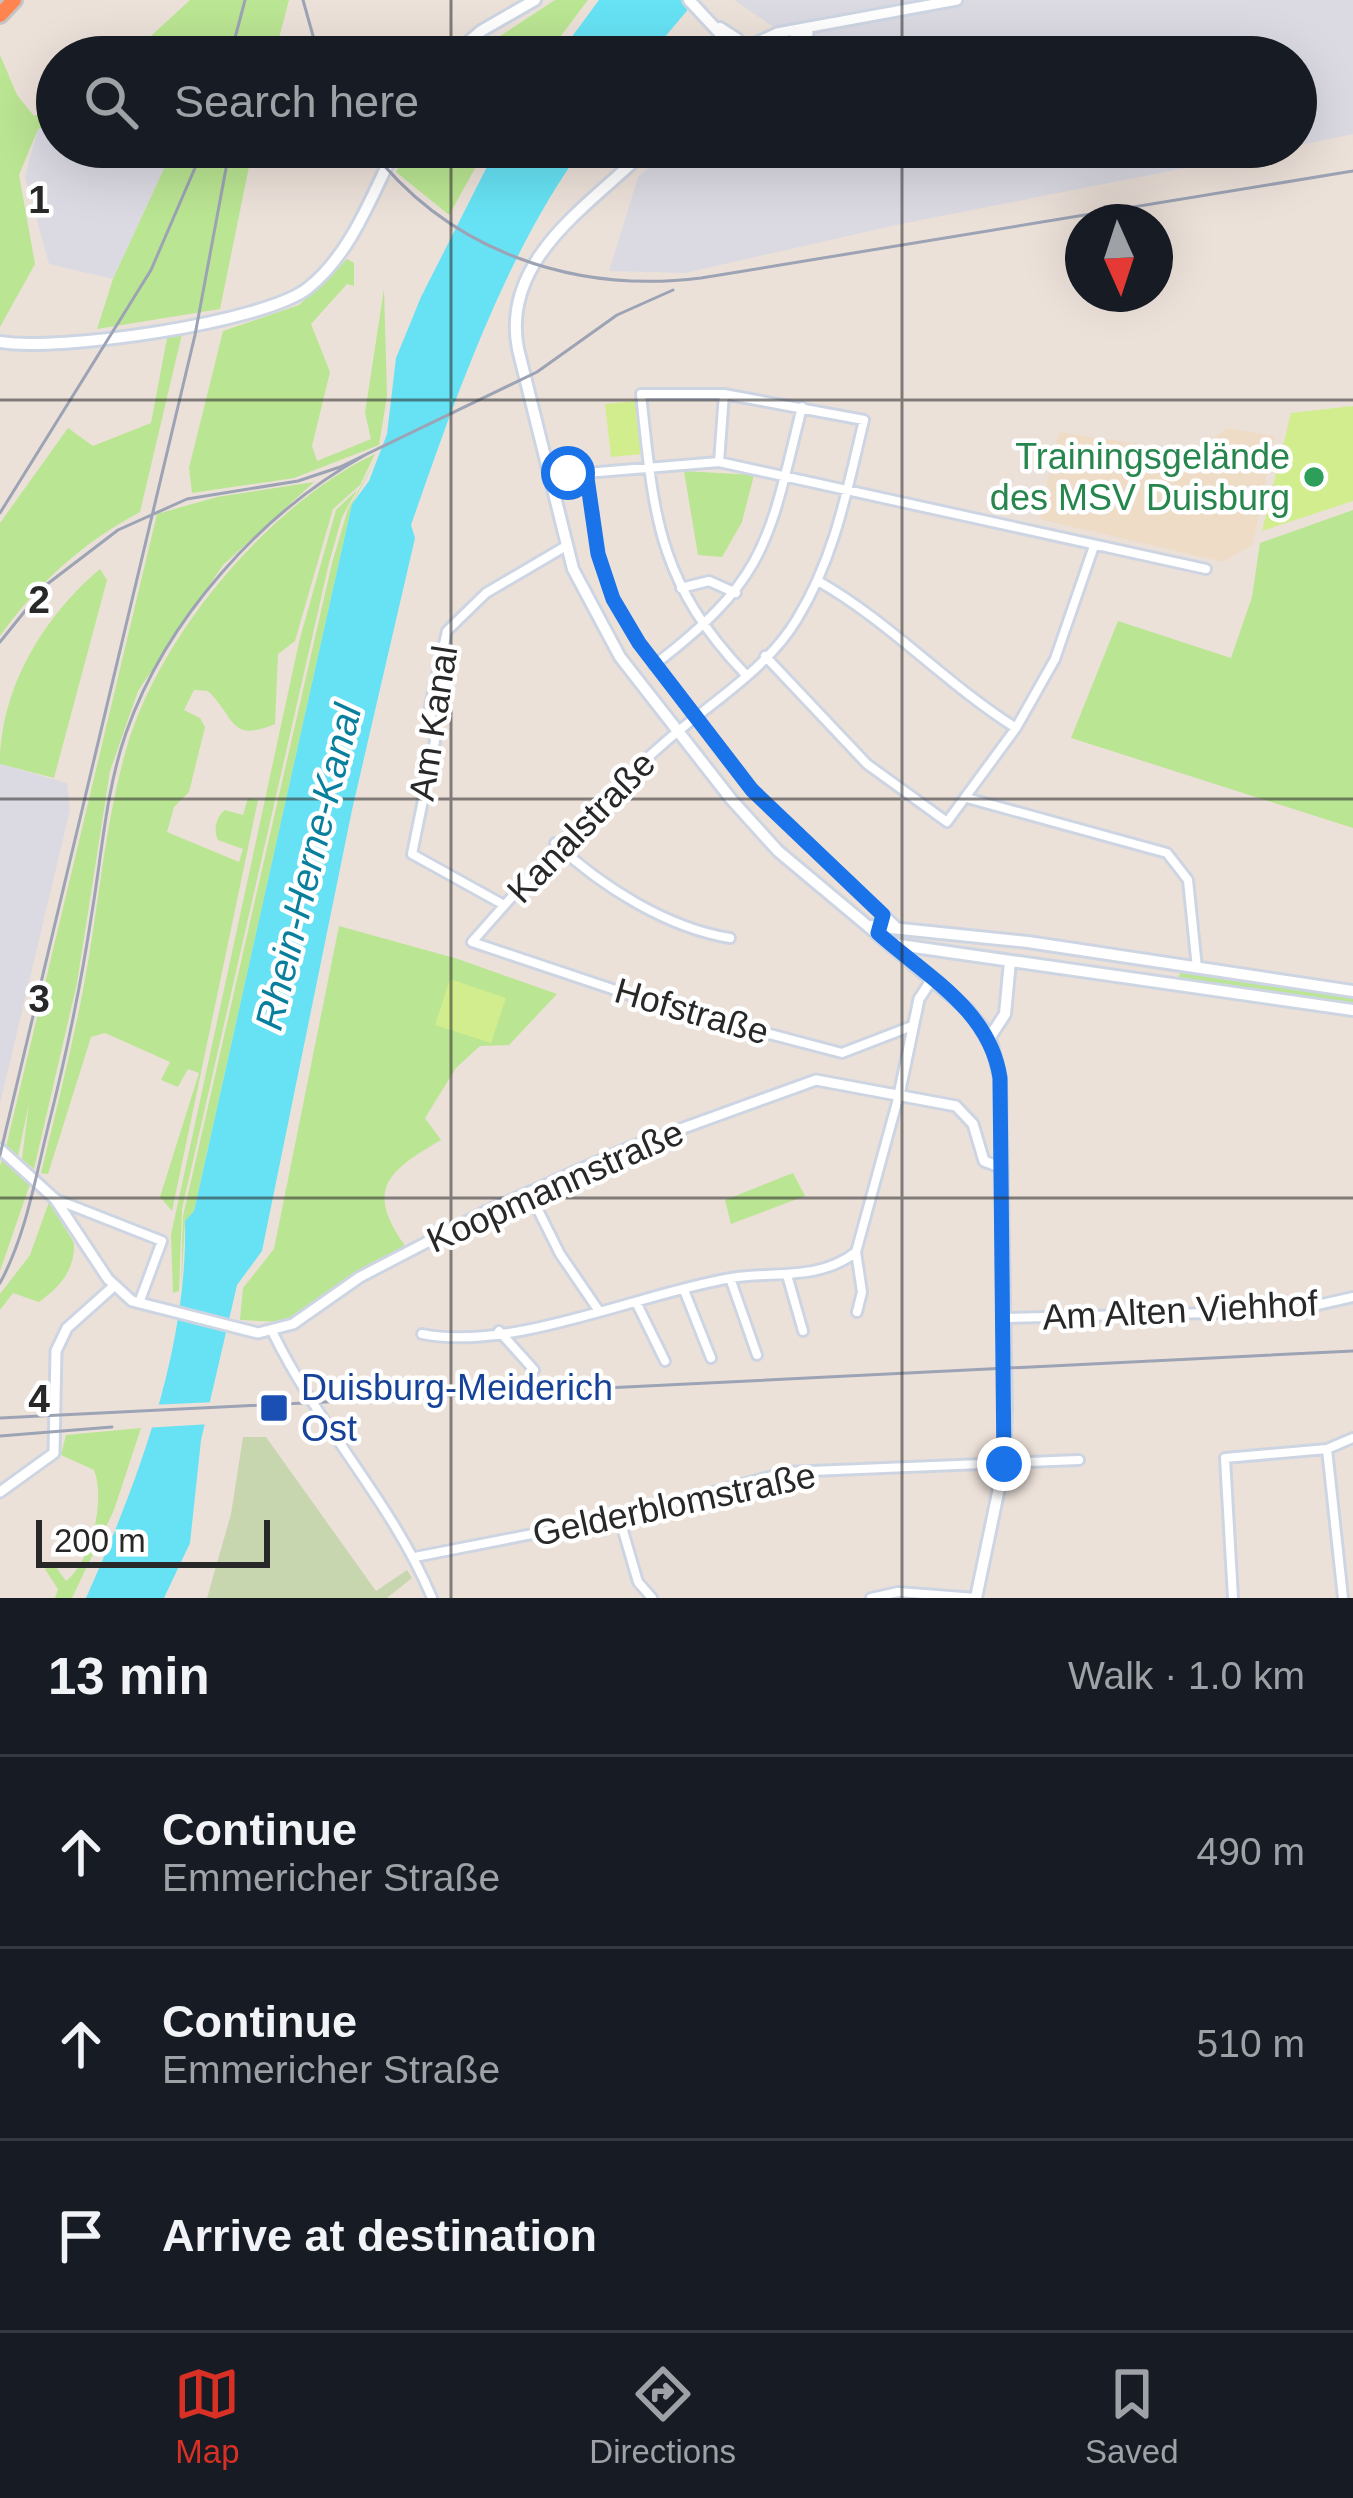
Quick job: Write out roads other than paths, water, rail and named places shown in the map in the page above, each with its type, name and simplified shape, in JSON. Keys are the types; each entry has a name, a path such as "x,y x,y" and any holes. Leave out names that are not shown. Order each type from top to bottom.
{"highway":[{"path":"0,15 14,0"}],"main road":[{"path":"481,36 531,0"},
{"path":"689,0 725,36"},
{"path":"0,342 77,344 245,315 293,298 337,257 385,168"},
{"path":"628,168 548,245 520,286 515,334 548,476 566,546 592,613 678,732 778,851 877,925 890,944 990,1037 1000,1078 1004,1464 976,1598"},
{"path":"877,925 1353,991"},
{"path":"890,944 900,930"},
{"path":"890,944 1353,1010"},
{"path":"1111,972 1108,963 1116,955"},
{"path":"990,1037 1005,1014 1010,961"}],"street":[{"path":"772,36 957,0"},
{"path":"654,664 704,626 736,593 771,534 802,407 724,394 641,394 657,527 680,589 704,626 746,675"},
{"path":"719,463 724,394"},
{"name":"Kanalstraße","path":"472,942 555,843 746,675 795,624 830,558 864,420 802,407"},
{"path":"548,476 719,463 1206,569"},
{"path":"586,471 594,535 613,599 654,664 788,828 877,925"},
{"name":"Am Kanal","path":"504,905 412,854 435,741 430,706 454,620 486,593 566,546"},
{"path":"765,656 867,764 947,822 1016,728 1067,635 1094,546"},
{"path":"680,589 709,581 736,593"},
{"path":"818,581 876,617 928,666 1016,728"},
{"path":"968,798 1166,851 1188,880 1197,968"},
{"path":"555,843 579,866 651,909 703,934 730,938"},
{"name":"Hofstraße","path":"472,942 663,1006 842,1053 912,1026"},
{"path":"857,1312 862,1292 856,1252 899,1095 912,1026 932,980"},
{"name":"Koopmannstraße","path":"273,1333 398,1256 530,1192 630,1147 808,1082 830,1080 956,1106 973,1124 984,1161 1002,1168"},
{"path":"0,1149 55,1199 111,1283 139,1304 167,1314 273,1333 296,1380 415,1557 433,1598"},
{"path":"530,1192 560,1254 599,1311"},
{"path":"55,1199 162,1241 139,1304"},
{"path":"422,1334 499,1331 730,1278 825,1270 856,1252"},
{"path":"787,1274 803,1331"},
{"path":"730,1278 757,1355"},
{"path":"0,1492 54,1453 56,1351 67,1328 111,1283"},
{"path":"684,1290 712,1358"},
{"name":"Am Alten Viehhof","path":"1006,1318 1291,1312 1353,1297"},
{"path":"635,1302 665,1361"},
{"path":"499,1331 534,1370"},
{"path":"1233,1598 1225,1458 1328,1449 1353,1438"},
{"path":"1328,1449 1343,1598"},
{"name":"Gelderblomstraße","path":"415,1557 619,1516 788,1472 1079,1460"},
{"path":"619,1516 638,1582 652,1598"},
{"path":"871,1598 898,1592 976,1598"}],"water":[{"path":"599,0 696,0 666,36 572,36"},
{"name":"Rhein-Herne-Kanal","path":"486,168 569,168 505,282 464,378 411,525 415,538 352,810 262,1251 237,1285 201,1440 190,1543 164,1598 86,1598 141,1461 169,1366 184,1269 185,1221 194,1211 352,504 369,481 387,434 396,358 421,297"}],"railway":[{"path":"236,36 245,0"},
{"path":"303,0 313,36"},
{"path":"0,513 151,270 195,168"},
{"path":"0,1155 195,335 226,168"},
{"path":"388,168 436,214 517,258 606,279 653,281 701,278 1353,171"},
{"path":"0,642 46,585 118,530 187,499 298,481 340,467 537,372 617,315 673,290"},
{"path":"0,1283 17,1246 34,1187 78,993 114,777 143,691 192,610 254,538 289,507 365,455"},
{"path":"0,1418 1353,1351"},
{"path":"0,1436 112,1427"}],"place":[{"name":"Trainingsgelände des MSV Duisburg","path":"1314,477"},
{"name":"Duisburg-Meiderich Ost","path":"274,1408"}]}
